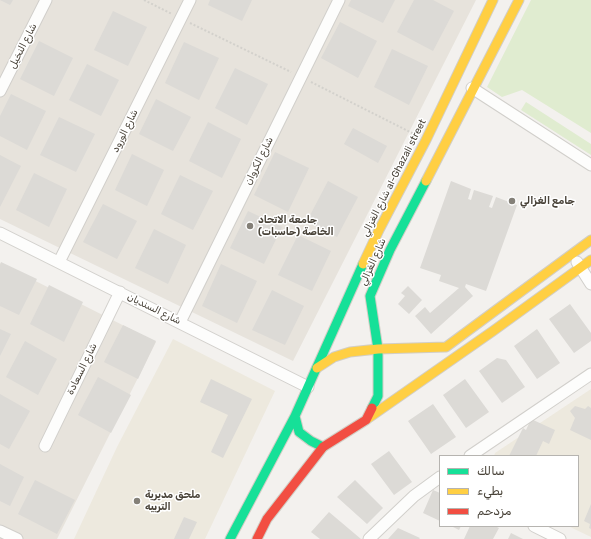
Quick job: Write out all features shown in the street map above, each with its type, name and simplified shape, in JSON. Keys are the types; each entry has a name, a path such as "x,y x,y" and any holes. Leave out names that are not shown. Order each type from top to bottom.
{"main road":[{"name":"شارع الغزالي al-Ghazali street","path":"317,368 379,230 426,140 493,0"},
{"name":"شارع الغزالي","path":"366,420 378,396 378,349 370,296 390,250 472,88 519,0"},
{"path":"230,539 295,416 317,368 334,357 350,352 378,349 446,348 591,240"},
{"path":"257,539 267,519 323,447 366,420 493,332 591,260"},
{"path":"295,416 299,432 311,441 323,447"}],"street":[{"name":"شارع النخيل","path":"0,91 46,0"},
{"name":"شارع الورود","path":"60,262 190,0"},
{"name":"شارع الكروان","path":"180,322 339,0"},
{"path":"472,88 591,165"},
{"name":"شارع السنديان","path":"0,233 308,387"},
{"path":"572,255 591,284"},
{"name":"شارع السعادة","path":"45,446 120,292"},
{"path":"471,455 591,374"},
{"path":"369,539 414,496 439,479"},
{"path":"536,527 560,539"},
{"path":"0,530 17,539"}],"path":[{"path":"144,0 426,140"}],"shaded area":[{"path":"0,0 476,0 293,361 0,219"},
{"path":"0,263 156,342 57,539 0,539"},
{"path":"173,339 275,391 205,539 74,539 117,447"},
{"path":"591,389 591,537 570,527 579,527 579,455 494,455 495,453"}],"green space":[{"path":"531,0 591,0 591,133 522,90 502,97 487,87"},
{"path":"526,102 591,144 591,155 521,110"}],"building":[{"path":"0,0 13,0 10,5"},
{"path":"210,0 252,0 242,21 208,5"},
{"path":"351,0 395,0 383,23 348,6"},
{"path":"414,0 433,0 454,11 433,51 397,32"},
{"path":"113,11 147,27 128,66 94,50"},
{"path":"340,22 377,41 358,78 321,58"},
{"path":"39,41 73,58 54,96 20,79"},
{"path":"184,42 219,58 199,100 165,83"},
{"path":"392,49 428,66 409,105 374,87"},
{"path":"87,64 119,80 101,116 69,100"},
{"path":"235,68 268,84 247,125 215,108"},
{"path":"11,94 46,111 27,150 0,136 0,116"},
{"path":"156,99 191,117 173,151 139,134"},
{"path":"59,117 95,134 76,172 40,155"},
{"path":"208,122 241,139 222,178 189,161"},
{"path":"353,128 387,146 378,163 344,144"},
{"path":"275,152 309,168 288,212 254,195"},
{"path":"132,154 164,170 147,206 115,190"},
{"path":"0,155 21,166 0,207"},
{"path":"34,173 67,189 49,227 16,210"},
{"path":"180,175 213,191 193,230 161,214"},
{"path":"328,181 358,197 337,237 307,221"},
{"name":"جامع الغزالي","path":"451,181 471,189 468,199 471,200 474,190 493,196 489,207 492,208 496,197 517,205 486,291 466,284 465,287 473,296 431,334 415,316 425,307 430,313 459,288 439,281 441,275 420,268"},
{"path":"103,204 137,221 117,259 83,242"},
{"path":"248,211 282,227 264,264 230,248"},
{"path":"154,229 186,245 168,284 135,268"},
{"path":"298,235 331,251 312,291 278,275"},
{"path":"1,262 37,279 19,315 0,306"},
{"path":"221,264 257,281 237,323 202,306"},
{"path":"49,285 83,302 64,342 30,324"},
{"path":"408,286 422,300 409,314 398,304 405,296 401,293"},
{"path":"272,290 304,306 285,345 252,330"},
{"path":"570,304 591,333 591,341 574,353 549,319"},
{"path":"123,325 156,341 138,379 104,362"},
{"path":"0,329 11,334 0,356"},
{"path":"537,329 560,363 537,379 514,346"},
{"path":"25,341 57,359 38,395 6,377"},
{"path":"497,358 506,360 525,387 502,403 479,371"},
{"path":"98,377 131,395 111,433 78,415"},
{"path":"211,379 252,399 223,458 211,452 228,415 200,402"},
{"path":"465,379 489,412 466,428 443,395"},
{"path":"0,394 30,411 9,449 0,444"},
{"path":"433,404 456,437 431,454 408,421"},
{"path":"575,406 585,409 588,406 591,408 591,440 570,430 575,418 570,411"},
{"path":"531,419 555,430 549,444 543,441 536,455 510,455 523,428 526,430"},
{"path":"389,451 412,482 394,495 371,464"},
{"path":"0,464 24,477 10,506 0,501"},
{"path":"35,480 75,500 57,534 18,514"},
{"path":"355,480 383,508 367,524 337,497"},
{"path":"433,490 439,493 439,521 423,513"},
{"path":"591,504 591,529 589,528 590,524 584,521"},
{"path":"329,512 361,539 320,539 311,532"},
{"path":"184,517 197,522 189,539 174,539"},
{"path":"453,527 460,527 459,530"},
{"path":"470,527 499,528 493,539 464,539"},
{"path":"398,528 420,538 388,539"},
{"path":"511,533 523,539 508,539"}],"traffic: fast":[{"path":"372,408 378,396 378,349 370,296 390,250 426,181"},
{"path":"230,539 295,416 363,264"},
{"path":"295,416 299,432 311,441 323,447"}],"traffic: slow":[{"path":"363,264 426,140 493,0"},
{"path":"426,181 519,0"},
{"path":"317,368 334,357 350,352 378,349 446,347 591,240"},
{"path":"367,419 591,260"}],"traffic: jam":[{"path":"257,539 267,519 323,447 366,420 372,408"}],"place":[{"name":"جامع الغزالي","path":"512,201"},
{"name":"جامعة الاتحاد الخاصة (حاسبات)","path":"250,226"},
{"name":"ملحق مديرية التربيه","path":"137,501"}]}
